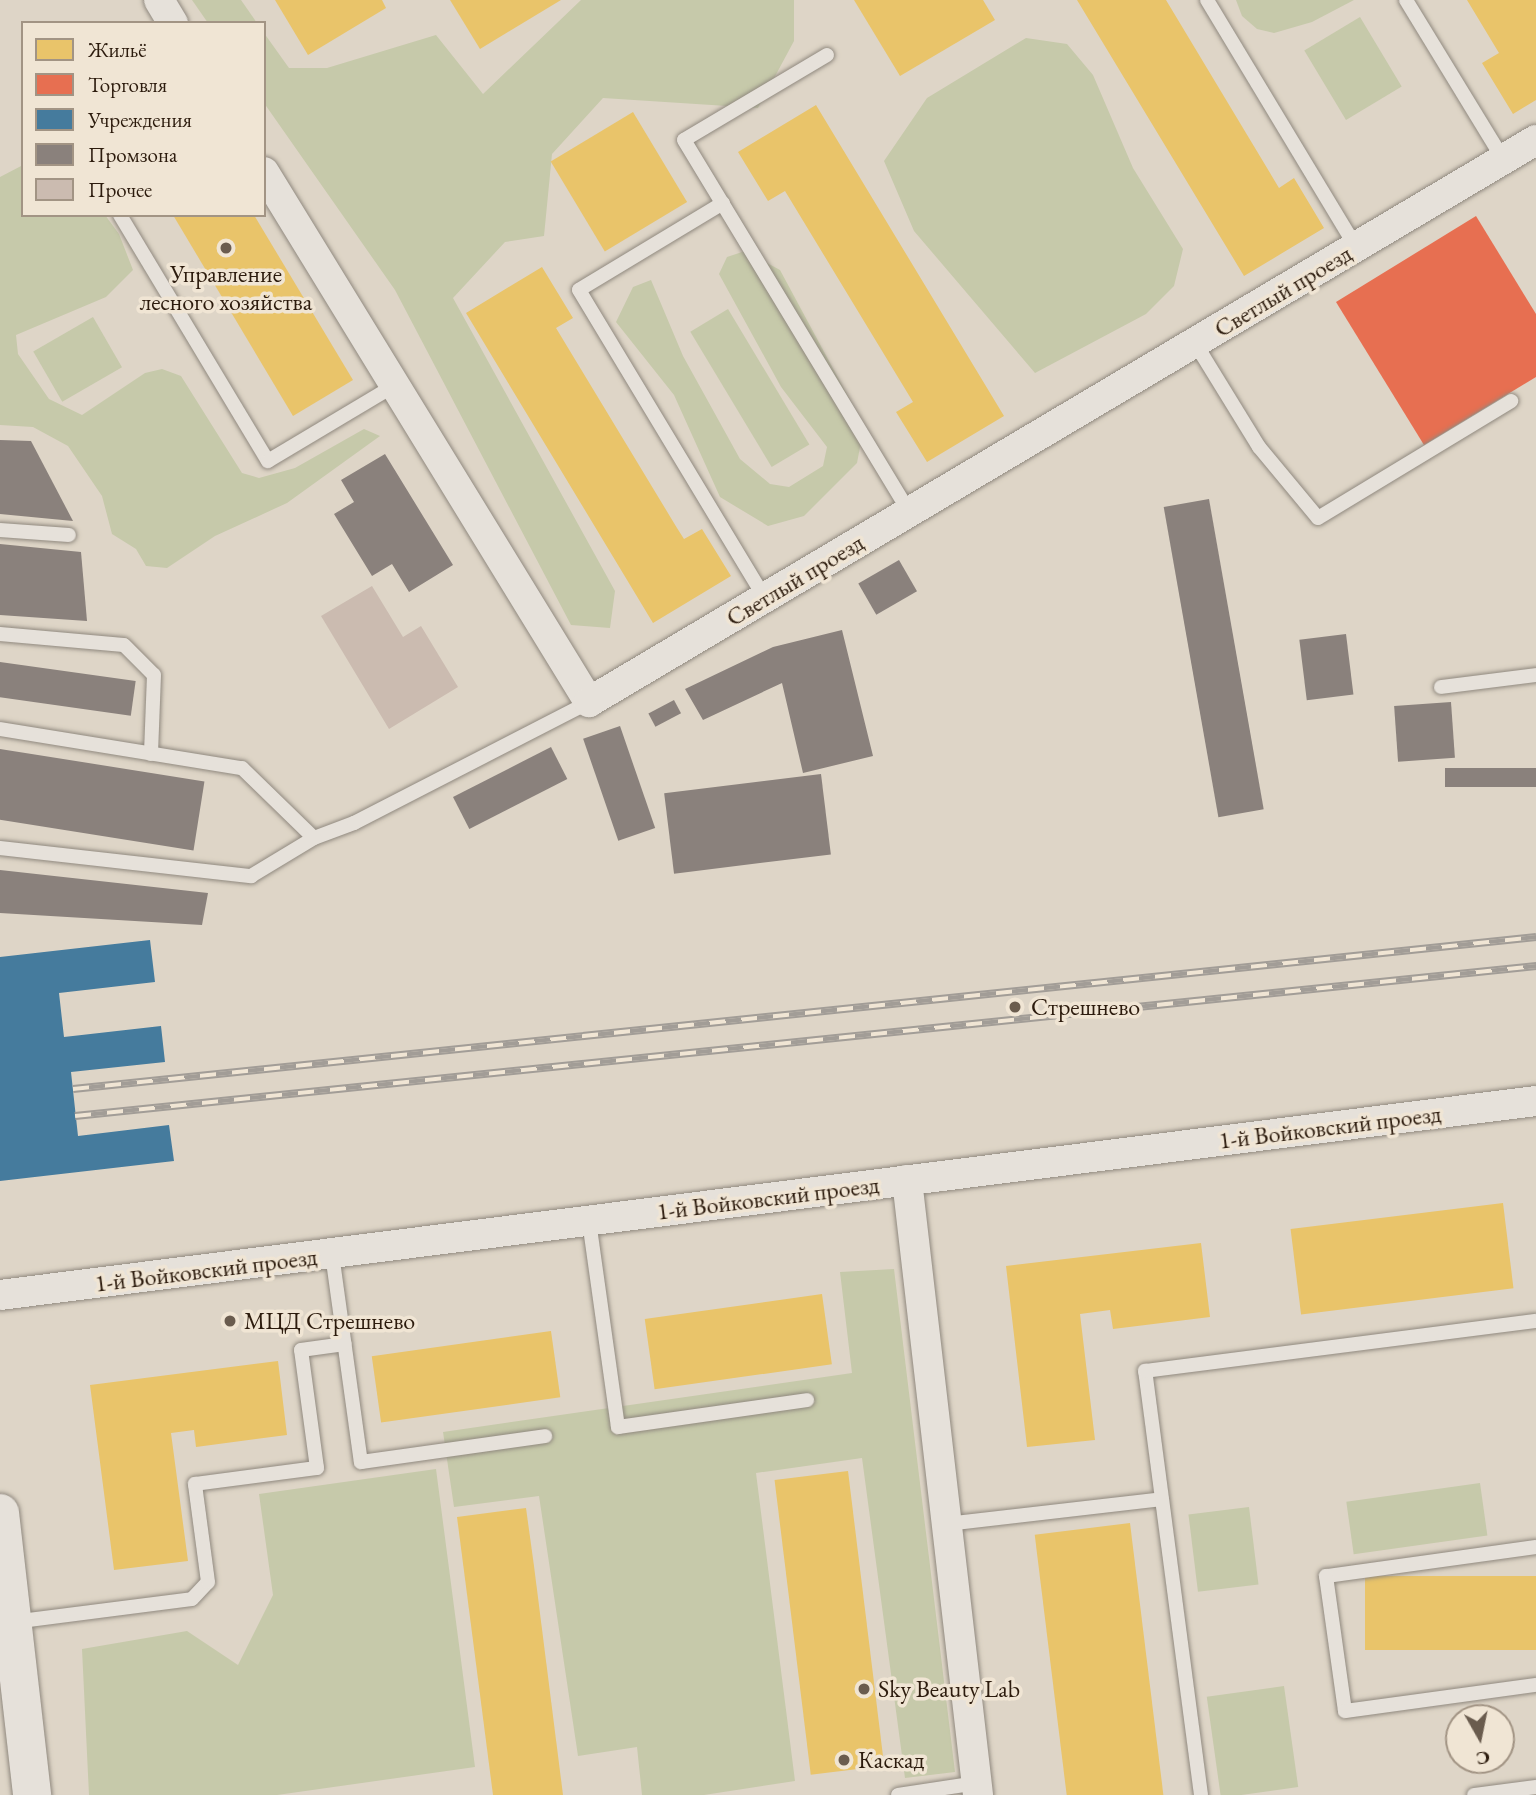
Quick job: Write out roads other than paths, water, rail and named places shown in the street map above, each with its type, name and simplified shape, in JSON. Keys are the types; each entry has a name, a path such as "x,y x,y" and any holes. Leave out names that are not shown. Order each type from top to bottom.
{"street":[{"path":"159,0 172,21"},
{"name":"Светлый проезд","path":"589,702 1536,140"},
{"path":"266,175 589,702"},
{"name":"1-й Войковский проезд","path":"0,1295 1536,1101"},
{"path":"907,1180 977,1789"},
{"path":"1,1535 32,1795"}],"lane":[{"path":"1207,0 1356,247"},
{"path":"1406,0 1503,159"},
{"path":"827,55 684,140 909,512"},
{"path":"723,203 579,290 765,598"},
{"path":"121,217 268,461 395,385"},
{"path":"1195,342 1259,447 1318,518 1511,401"},
{"path":"0,530 69,535"},
{"path":"0,634 124,645 154,675 151,754"},
{"path":"1441,687 1536,675"},
{"path":"0,848 251,876 314,838 354,823 589,702"},
{"path":"0,729 242,768 314,838"},
{"path":"589,1221 618,1427 807,1400"},
{"path":"332,1254 361,1462 545,1436"},
{"path":"1201,1795 1145,1371 1536,1321"},
{"path":"13,1622 192,1599 208,1582 195,1484 317,1468 301,1350 345,1344"},
{"path":"947,1524 1162,1499"},
{"path":"1536,1547 1326,1576 1345,1711 1536,1685"},
{"path":"1474,1795 1536,1787"},
{"path":"898,1795 977,1789"}],"railway":[{"path":"73,1089 1536,937"},
{"path":"75,1116 1536,966"}],"place":[{"name":"Управление лесного хозяйства","path":"226,248"},
{"name":"Стрешнево","path":"1015,1007"},
{"name":"МЦД Стрешнево","path":"230,1321"},
{"name":"Sky Beauty Lab","path":"864,1689"},
{"name":"Каскад","path":"844,1760"}]}
